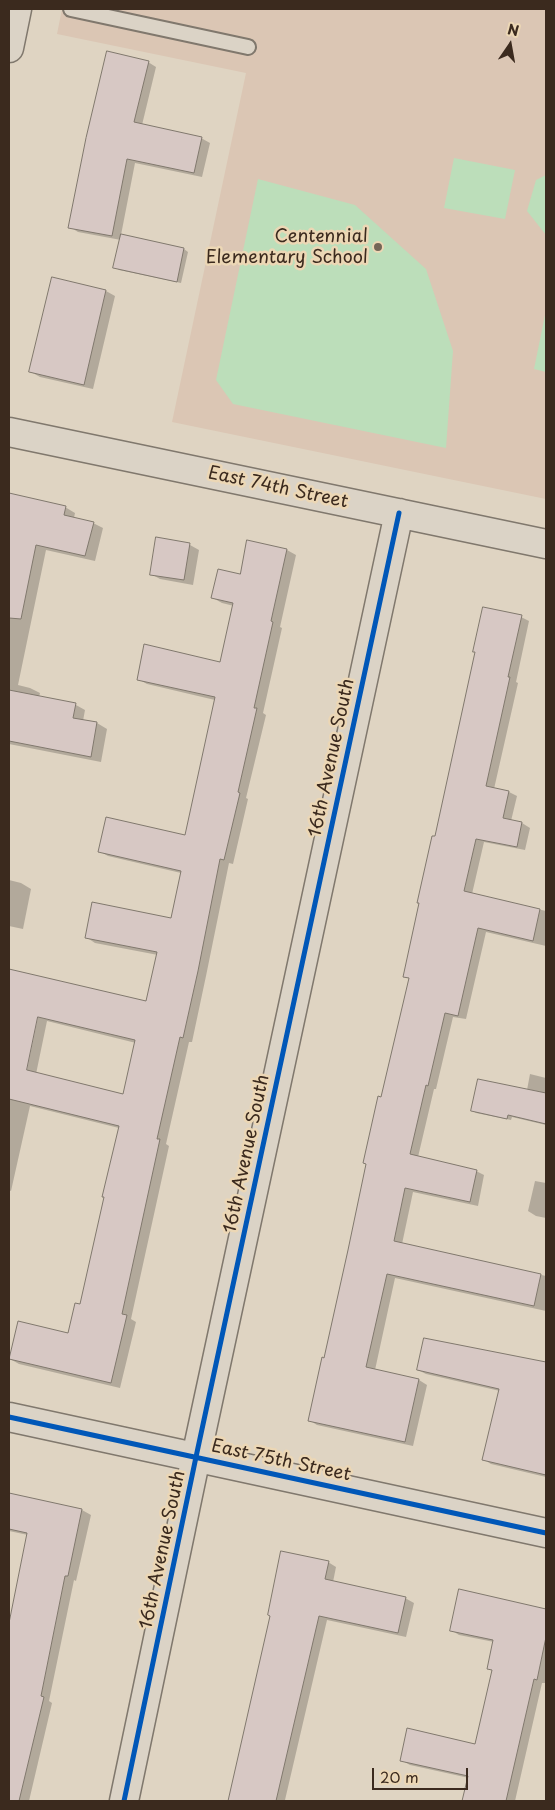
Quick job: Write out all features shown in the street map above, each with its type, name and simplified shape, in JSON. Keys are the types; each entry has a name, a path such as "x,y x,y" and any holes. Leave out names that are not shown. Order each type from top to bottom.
{"street":[{"path":"9,48 17,9"},
{"name":"East 74th Street","path":"9,432 546,544"},
{"name":"16th Avenue South","path":"124,1801 399,513"},
{"name":"East 75th Street","path":"9,1417 546,1533"}],"lane":[{"path":"71,9 248,47"}],"shaded area":[{"name":"Centennial Elementary School","path":"62,9 546,9 546,499 172,422 246,73 57,34"}],"green space":[{"path":"454,158 515,170 505,219 444,208"},
{"path":"546,175 546,235 527,211 536,180"},
{"path":"258,179 355,205 426,269 453,351 446,448 233,404 216,380"},
{"path":"546,315 546,372 534,369"}],"building":[{"path":"107,51 149,61 134,122 202,137 194,173 127,159 112,236 68,228 86,138"},
{"path":"121,234 184,248 177,282 113,268"},
{"path":"52,277 106,290 84,385 29,372"},
{"path":"9,493 66,506 64,515 94,522 85,556 36,545 21,619 9,618"},
{"path":"156,537 190,543 184,580 150,575"},
{"path":"247,540 287,549 254,708 257,708 238,792 240,793 224,860 220,859 183,1038 180,1037 157,1139 160,1139 122,1314 127,1315 111,1383 9,1359 18,1321 68,1333 75,1303 80,1304 119,1126 9,1099 9,969 146,1001 157,952 85,938 92,902 171,918 181,871 98,852 106,817 185,835 215,697 137,680 144,644 220,662 233,603 211,598 218,569 240,574","holes":["38,1017 135,1040 123,1094 27,1070"]},
{"path":"483,607 522,615 486,786 509,791 503,818 522,822 517,847 476,839 464,891 540,909 533,941 478,928 458,1016 445,1013 428,1086 426,1085 410,1154 477,1170 470,1202 405,1188 394,1241 541,1274 534,1306 387,1274 366,1367 419,1379 405,1442 308,1421 348,1250 366,1164 363,1163 378,1096 381,1097 409,978 403,977 419,903 417,903 432,836 435,836"},
{"path":"9,690 76,703 73,718 97,722 91,757 9,741"},
{"path":"478,1079 546,1093 546,1124 508,1115 507,1119 471,1111"},
{"path":"424,1338 546,1362 546,1475 482,1460 499,1389 417,1370"},
{"path":"9,1493 82,1509 68,1576 65,1576 41,1696 44,1697 19,1801 9,1801 9,1623 27,1533 9,1529"},
{"path":"281,1551 329,1561 325,1579 406,1597 398,1633 319,1616 276,1801 228,1801 270,1616 268,1615"},
{"path":"459,1589 546,1609 546,1637 537,1680 534,1679 506,1801 462,1801 468,1776 400,1761 407,1728 475,1744 492,1670 487,1669 493,1640 450,1631"}],"cycle path":[{"path":"124,1801 399,513"},
{"path":"9,1417 546,1533"}],"place":[{"name":"Centennial Elementary School","path":"378,247"}]}
